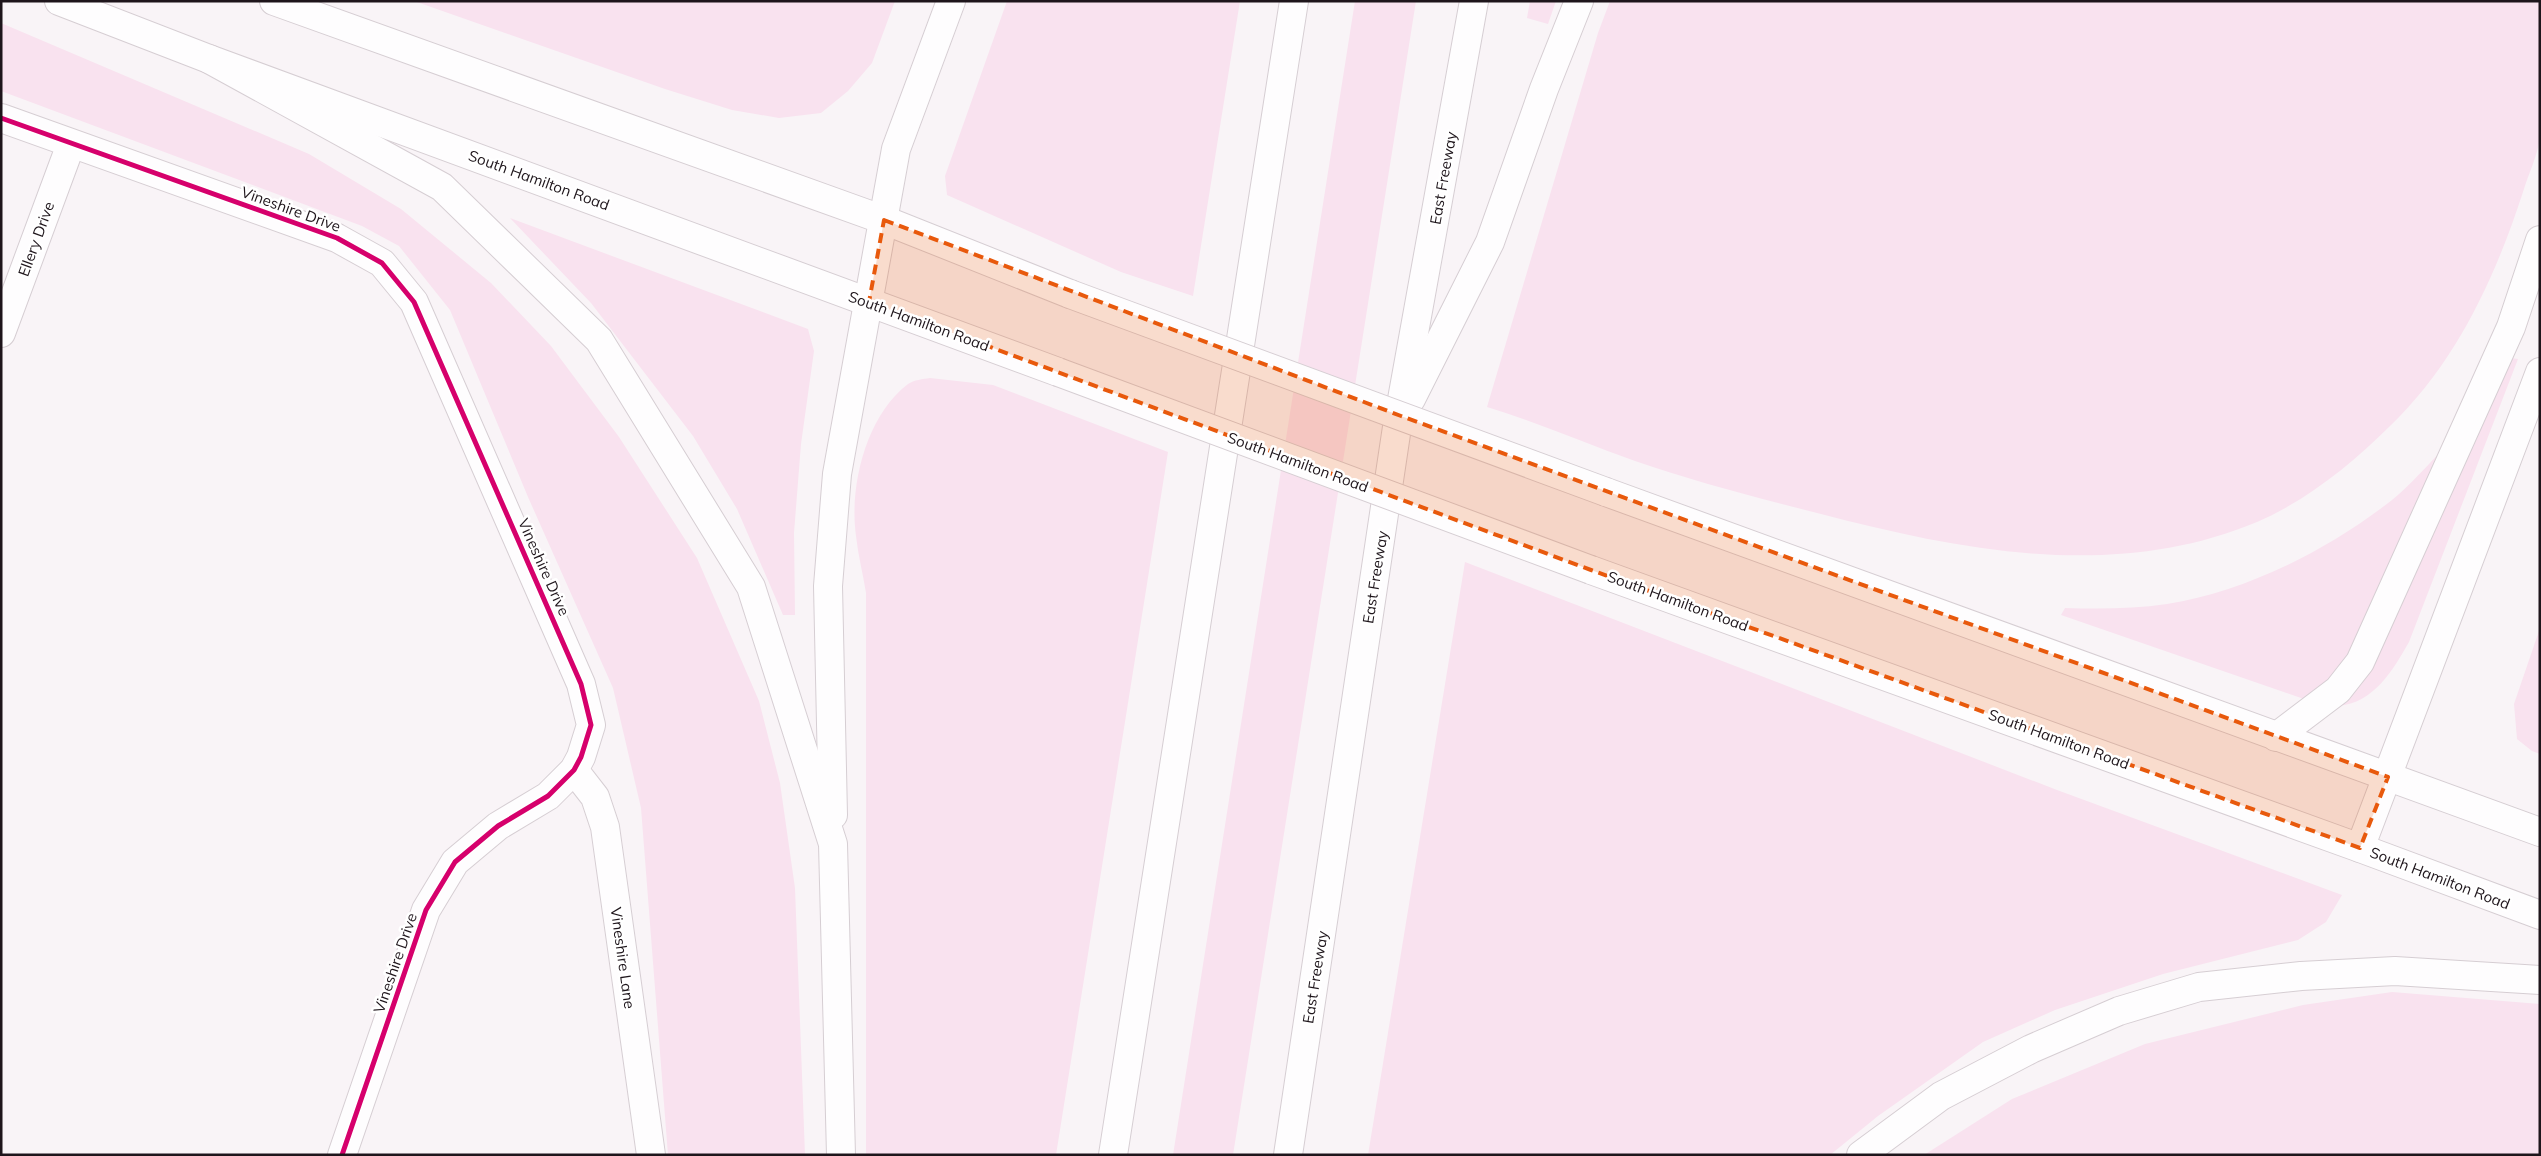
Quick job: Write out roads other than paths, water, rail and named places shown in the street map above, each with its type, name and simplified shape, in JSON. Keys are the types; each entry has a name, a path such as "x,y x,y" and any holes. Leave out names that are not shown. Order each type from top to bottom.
{"main road":[{"name":"South Hamilton Road","path":"59,1 210,59 1591,570 2540,915"},
{"path":"274,1 884,220 1070,294 1606,492 2540,832"},
{"path":"841,1155 828,586 837,474 896,149 951,1"},
{"path":"1113,1155 1294,1"},
{"name":"East Freeway","path":"1288,1155 1397,427 1474,1"},
{"path":"1397,427 1490,242 1544,89 1579,1"},
{"path":"210,59 442,187 599,340 751,587 833,844"},
{"name":"Vineshire Drive","path":"1,118 337,238 382,263 414,302 581,684 591,725 574,770 548,796 498,826 455,862 426,910 342,1155"},
{"name":"Ellery Drive","path":"1,333 71,144"},
{"path":"2276,737 2338,690 2360,662 2511,327 2540,240"},
{"path":"2360,848 2388,777 2452,600 2540,372"},
{"name":"Vineshire Lane","path":"574,770 595,796 605,827 651,1155"},
{"path":"1860,1155 1941,1096 2031,1050 2119,1011 2199,987 2301,976 2395,971 2540,980"}]}
